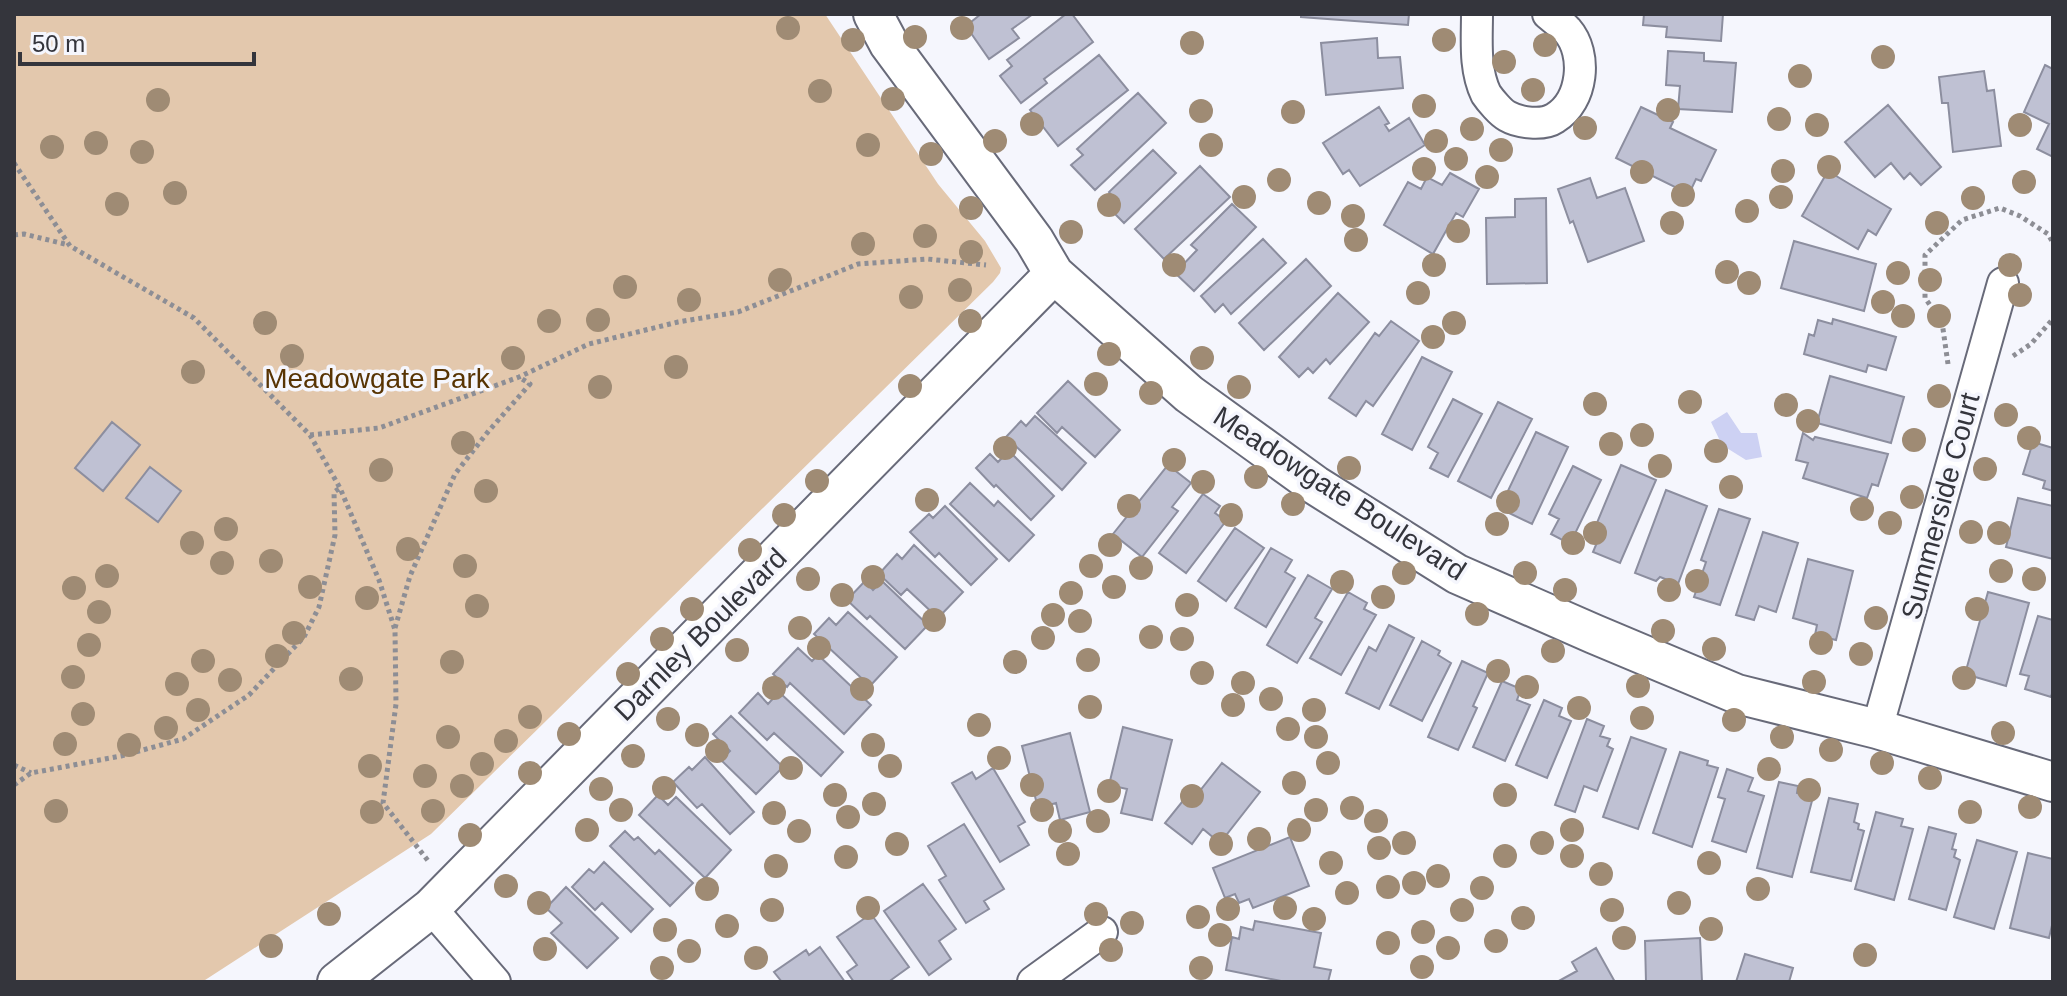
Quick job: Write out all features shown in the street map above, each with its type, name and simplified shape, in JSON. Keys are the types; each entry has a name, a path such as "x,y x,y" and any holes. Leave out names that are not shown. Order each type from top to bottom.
{"street":[{"name":"Meadowgate Boulevard","path":"873,14 889,44 1034,240 1054,274 1189,394 1315,485 1457,574 1737,694 1877,729 2053,782"},
{"path":"1477,14 1477,63 1487,94 1506,116 1529,123 1553,120 1568,106 1577,89 1579,53 1568,32 1548,14"},
{"name":"Darnley Boulevard","path":"337,982 431,908 1054,274"},
{"name":"Summerside Court","path":"1877,729 2003,283"},
{"path":"431,908 495,982"},
{"path":"1033,982 1102,932"}],"path":[{"path":"14,163 70,246"},
{"path":"1949,371 1942,322 1925,298 1925,255 1962,220 2000,208 2020,216 2048,234 2053,243"},
{"path":"14,235 24,234 70,246 194,318 310,435 340,488 379,580 395,630"},
{"path":"310,435 379,428 519,377 589,344 678,322 738,312 858,264 927,259 986,265"},
{"path":"429,862 383,803 396,704 395,630 410,576 455,474 530,384 519,377"},
{"path":"14,785 31,773 121,756 183,739 249,695 304,637 319,607 335,535 334,492 340,488"},
{"path":"14,765 31,773"}],"green space":[{"name":"Meadowgate Park","path":"14,14 825,14 938,184 985,241 1001,268 1000,273 431,834 202,982 14,982"}],"water":[{"path":"1727,412 1741,433 1757,433 1762,457 1746,460 1722,445 1711,422"}],"building":[{"path":"981,14 1033,14 1012,29 1019,38 989,59 966,26"},
{"path":"1066,14 1072,14 1093,42 1044,79 1047,83 1021,103 1000,76 1012,66 1007,60"},
{"path":"1301,14 1409,14 1408,25 1301,17"},
{"path":"1644,14 1723,14 1721,41 1666,37 1667,27 1643,25"},
{"path":"1377,38 1378,58 1400,57 1403,88 1326,95 1321,43"},
{"path":"1668,51 1704,53 1704,61 1736,63 1732,112 1678,109 1680,86 1666,85"},
{"path":"1099,55 1128,90 1058,146 1030,110"},
{"path":"2045,65 2053,69 2053,157 2037,149 2049,124 2024,112"},
{"path":"1984,71 1987,91 1994,90 2001,146 1953,152 1948,103 1942,103 1939,77"},
{"path":"1138,93 1166,123 1095,190 1071,165 1083,155 1077,149"},
{"path":"1888,105 1941,167 1921,185 1910,173 1904,179 1891,163 1875,177 1845,142"},
{"path":"1379,107 1389,123 1385,125 1389,131 1409,118 1425,145 1360,186 1349,170 1343,174 1323,143"},
{"path":"1641,107 1673,122 1670,128 1716,150 1701,181 1696,179 1689,194 1616,158"},
{"path":"1153,150 1176,173 1124,223 1110,209 1117,202 1109,192"},
{"path":"1200,166 1230,197 1164,259 1135,229"},
{"path":"1828,171 1891,209 1876,235 1868,230 1858,249 1802,216"},
{"path":"1450,173 1479,189 1463,217 1456,213 1433,254 1384,225 1408,182 1421,189 1427,177 1442,185"},
{"path":"1590,178 1597,198 1625,188 1644,241 1588,262 1558,189"},
{"path":"1546,198 1547,283 1487,284 1486,218 1515,217 1515,199"},
{"path":"1232,204 1256,227 1194,291 1175,273 1197,250 1191,245"},
{"path":"1263,239 1286,263 1231,314 1223,304 1215,312 1201,296"},
{"path":"1794,241 1876,264 1864,311 1781,288"},
{"path":"1306,259 1331,286 1264,350 1239,323"},
{"path":"1338,293 1369,322 1330,364 1326,359 1313,373 1308,368 1299,377 1279,357"},
{"path":"1833,319 1896,337 1886,370 1868,365 1866,372 1804,354 1809,334 1814,336 1818,320 1832,324"},
{"path":"1391,321 1419,341 1373,406 1366,401 1356,416 1329,398 1375,333 1379,336"},
{"path":"1422,357 1452,372 1412,450 1382,434"},
{"path":"1830,376 1904,397 1891,443 1817,423"},
{"path":"1068,381 1120,430 1095,457 1062,427 1057,433 1037,413"},
{"path":"1453,399 1482,414 1448,477 1430,468 1438,453 1428,447"},
{"path":"1498,402 1532,419 1491,498 1458,481"},
{"path":"1035,416 1086,463 1062,490 1006,437 1021,421 1026,426"},
{"path":"112,422 140,445 103,491 75,468"},
{"path":"1536,432 1568,447 1532,524 1509,513 1515,499 1506,495"},
{"path":"1803,433 1813,440 1815,437 1888,454 1878,486 1872,484 1867,498 1803,478 1808,463 1796,460"},
{"path":"2033,442 2053,448 2053,491 2043,488 2045,481 2023,474"},
{"path":"1009,451 1054,496 1031,520 976,468 990,454 998,462"},
{"path":"1168,465 1191,483 1172,507 1178,511 1142,557 1113,534"},
{"path":"1621,465 1656,480 1620,563 1593,552 1601,533 1594,530"},
{"path":"1573,466 1601,480 1570,544 1551,534 1559,519 1549,514"},
{"path":"150,467 181,491 158,522 126,498"},
{"path":"970,483 994,506 998,501 1034,535 1009,561 950,504"},
{"path":"1666,490 1707,506 1678,584 1660,577 1656,581 1635,573"},
{"path":"1203,494 1220,506 1215,513 1226,521 1186,573 1159,553"},
{"path":"2018,498 2053,506 2053,559 2006,547"},
{"path":"945,506 997,559 971,585 939,553 935,557 910,532 929,514 933,518"},
{"path":"1719,509 1750,519 1720,605 1694,597 1706,562 1701,560"},
{"path":"1235,528 1264,548 1226,601 1198,581"},
{"path":"1763,532 1798,543 1776,612 1759,606 1754,620 1736,615"},
{"path":"914,545 963,592 938,618 907,589 901,595 879,574 897,554 902,559"},
{"path":"1271,548 1292,560 1285,572 1295,578 1266,627 1235,608"},
{"path":"1808,559 1853,571 1836,640 1815,635 1817,625 1793,618"},
{"path":"1308,575 1332,589 1315,618 1322,622 1297,663 1267,645"},
{"path":"865,581 873,590 882,581 928,625 905,649 870,616 867,619 847,600"},
{"path":"1348,592 1367,603 1364,609 1376,615 1341,675 1310,658"},
{"path":"1988,592 2029,603 2006,686 1965,674"},
{"path":"848,612 897,657 870,686 814,634 829,618 836,625"},
{"path":"2038,616 2053,620 2051,697 2025,689 2029,676 2020,674"},
{"path":"1389,625 1414,638 1379,709 1346,693 1369,647 1376,651"},
{"path":"1422,641 1440,651 1438,655 1451,663 1422,721 1390,705"},
{"path":"798,648 812,661 818,655 871,705 844,734 790,683 787,687 773,674"},
{"path":"1462,661 1488,673 1473,706 1477,708 1458,750 1428,737"},
{"path":"1502,681 1521,689 1517,700 1530,705 1505,761 1473,747"},
{"path":"779,692 843,752 821,776 774,733 767,740 739,713 758,693 768,704"},
{"path":"1544,700 1562,708 1559,716 1571,721 1547,778 1516,765"},
{"path":"731,716 783,767 756,794 721,760 730,751 713,734"},
{"path":"1587,719 1604,726 1600,736 1610,739 1607,746 1613,749 1597,791 1584,786 1575,812 1555,805"},
{"path":"1123,727 1172,740 1152,820 1121,813 1127,789 1109,785"},
{"path":"1070,733 1090,812 1060,820 1056,803 1038,808 1022,746"},
{"path":"1631,737 1666,749 1638,829 1603,817"},
{"path":"1680,752 1708,761 1707,765 1718,768 1692,847 1653,833"},
{"path":"705,757 754,812 730,834 702,804 697,808 673,782"},
{"path":"1222,763 1260,792 1220,843 1203,829 1192,844 1165,823 1186,797 1191,802"},
{"path":"993,768 1025,822 1018,826 1029,845 1000,862 952,783 972,772 976,779"},
{"path":"1727,769 1753,778 1748,791 1764,796 1746,852 1712,841 1725,799 1718,797"},
{"path":"1779,782 1798,786 1797,793 1813,797 1792,877 1757,868"},
{"path":"658,795 668,805 676,797 731,850 705,878 639,815"},
{"path":"1829,798 1858,804 1854,822 1859,824 1858,829 1864,831 1851,881 1811,872"},
{"path":"1876,812 1903,819 1901,826 1913,829 1894,900 1855,889"},
{"path":"964,824 1004,889 984,901 989,909 966,923 939,880 946,876 928,846"},
{"path":"1929,827 1956,834 1952,849 1956,850 1954,857 1960,860 1946,910 1909,899"},
{"path":"625,831 634,840 638,837 655,854 659,850 693,883 670,906 610,846"},
{"path":"1290,837 1309,886 1253,908 1249,899 1239,903 1235,894 1225,898 1213,868"},
{"path":"1977,840 2017,852 1994,929 1954,917"},
{"path":"2028,853 2053,859 2053,921 2049,938 2010,928"},
{"path":"604,862 653,909 631,932 602,903 595,910 572,887 589,869 594,873"},
{"path":"923,884 956,929 939,941 951,959 929,975 884,911"},
{"path":"566,887 618,938 587,968 551,933 562,923 546,908"},
{"path":"871,914 909,967 891,980 893,982 854,982 847,972 857,965 837,937"},
{"path":"1255,921 1321,933 1314,967 1331,970 1328,982 1286,982 1226,970 1232,937 1239,939 1241,927 1253,930"},
{"path":"1700,938 1702,982 1646,982 1645,941"},
{"path":"820,947 845,982 782,982 774,972 806,950 809,955"},
{"path":"1596,948 1615,982 1557,982 1577,971 1572,962"},
{"path":"1745,954 1793,968 1789,982 1736,982"}]}
